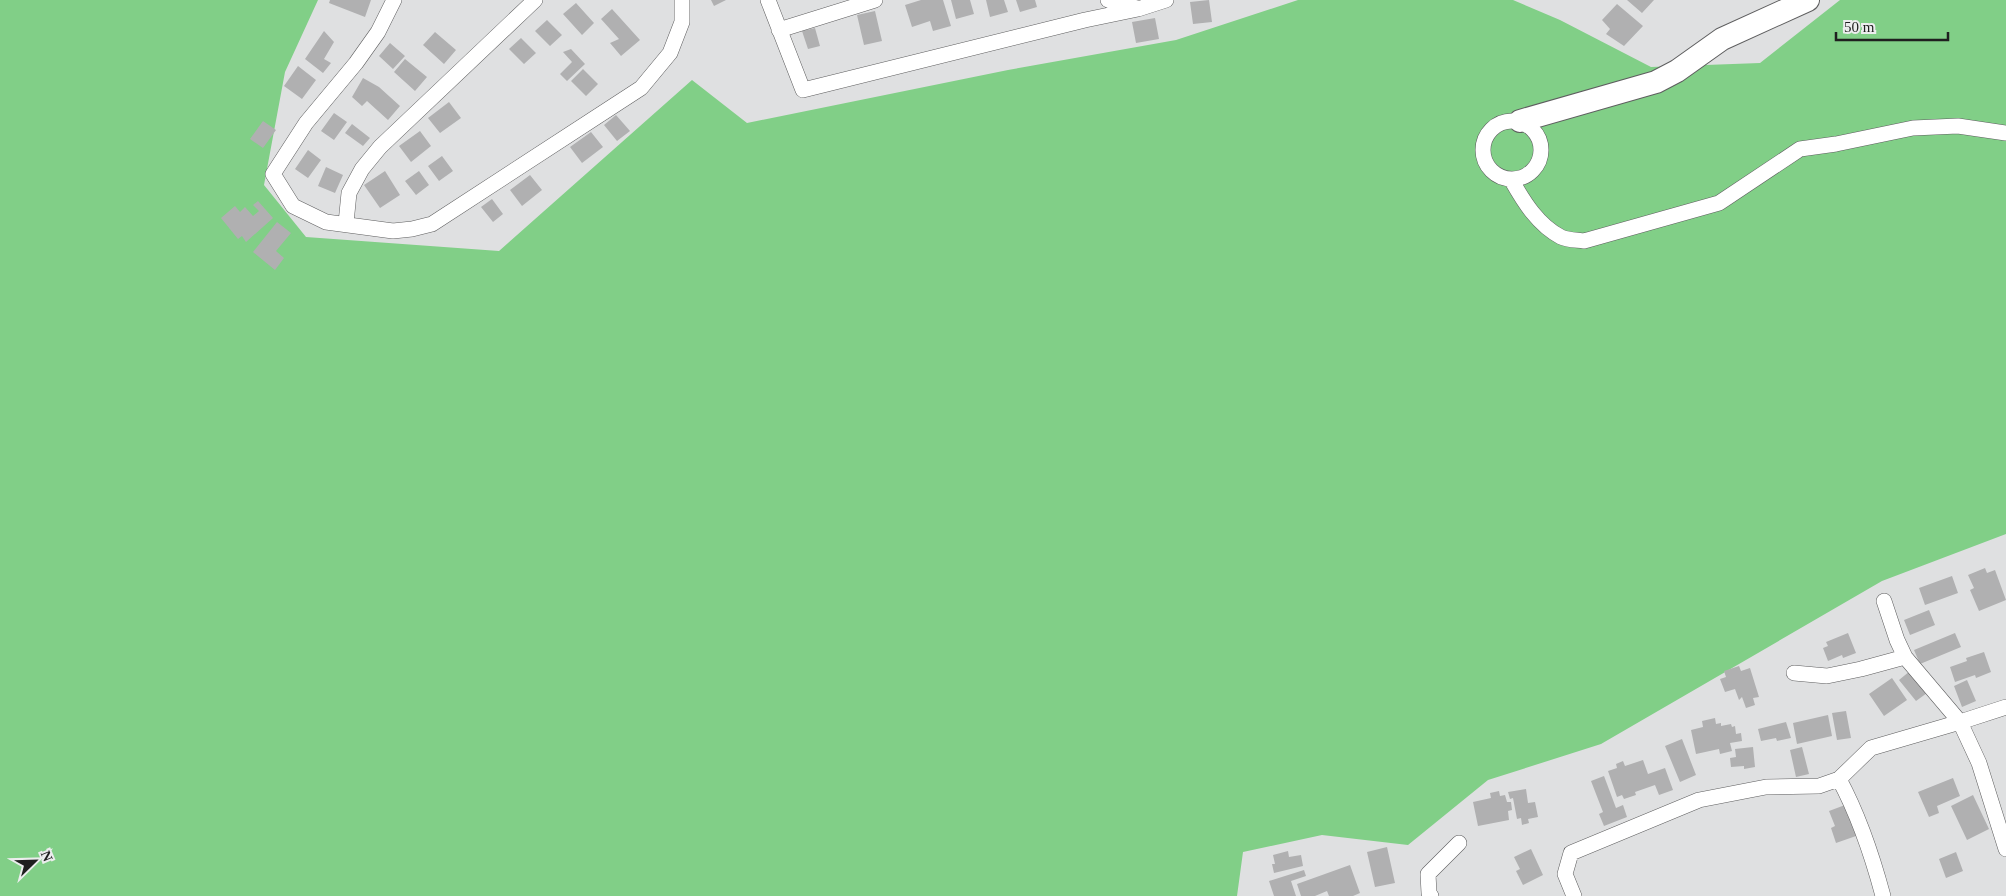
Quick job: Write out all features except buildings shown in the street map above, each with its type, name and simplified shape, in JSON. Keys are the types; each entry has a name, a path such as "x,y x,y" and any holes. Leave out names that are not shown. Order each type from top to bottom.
{"street":[{"path":"394,0 378,32 356,63 306,124 273,174 292,206 326,222 346,223 393,231 432,224 642,88 670,53 682,22 682,0"},
{"path":"346,223 349,193 362,169 380,147 536,0"},
{"path":"768,0 803,90 1084,20 1138,9 1166,0"},
{"path":"779,30 875,0"},
{"path":"1108,0 1138,9"},
{"path":"1520,121 1534,130 1541,145 1540,162 1528,175 1512,180 1496,176 1484,164 1482,147 1488,131 1502,122 1520,121 1656,82 1677,71 1722,39 1808,0"},
{"path":"1512,180 1523,201 1544,226 1562,238 1584,241 1719,203 1800,149 1836,144 1914,128 1958,126 2006,133"},
{"path":"1884,600 1897,640 1905,656 1960,722 1979,763 2006,849"},
{"path":"1794,673 1826,676 1861,669 1905,656"},
{"path":"1574,896 1565,874 1571,853 1699,800 1766,787 1819,786 1839,778 1872,748 2006,707"},
{"path":"1839,778 1854,806 1867,839 1883,896"},
{"path":"1431,896 1428,893 1428,874 1459,843"}],"green space":[{"path":"0,0 318,0 285,72 264,185 306,237 499,251 692,80 747,123 1008,70 1176,40 1298,0 1513,0 1560,20 1651,67 1760,63 1840,0 2006,0 2006,534 1882,581 1601,744 1488,780 1408,845 1322,835 1243,852 1237,896 0,896"}]}
